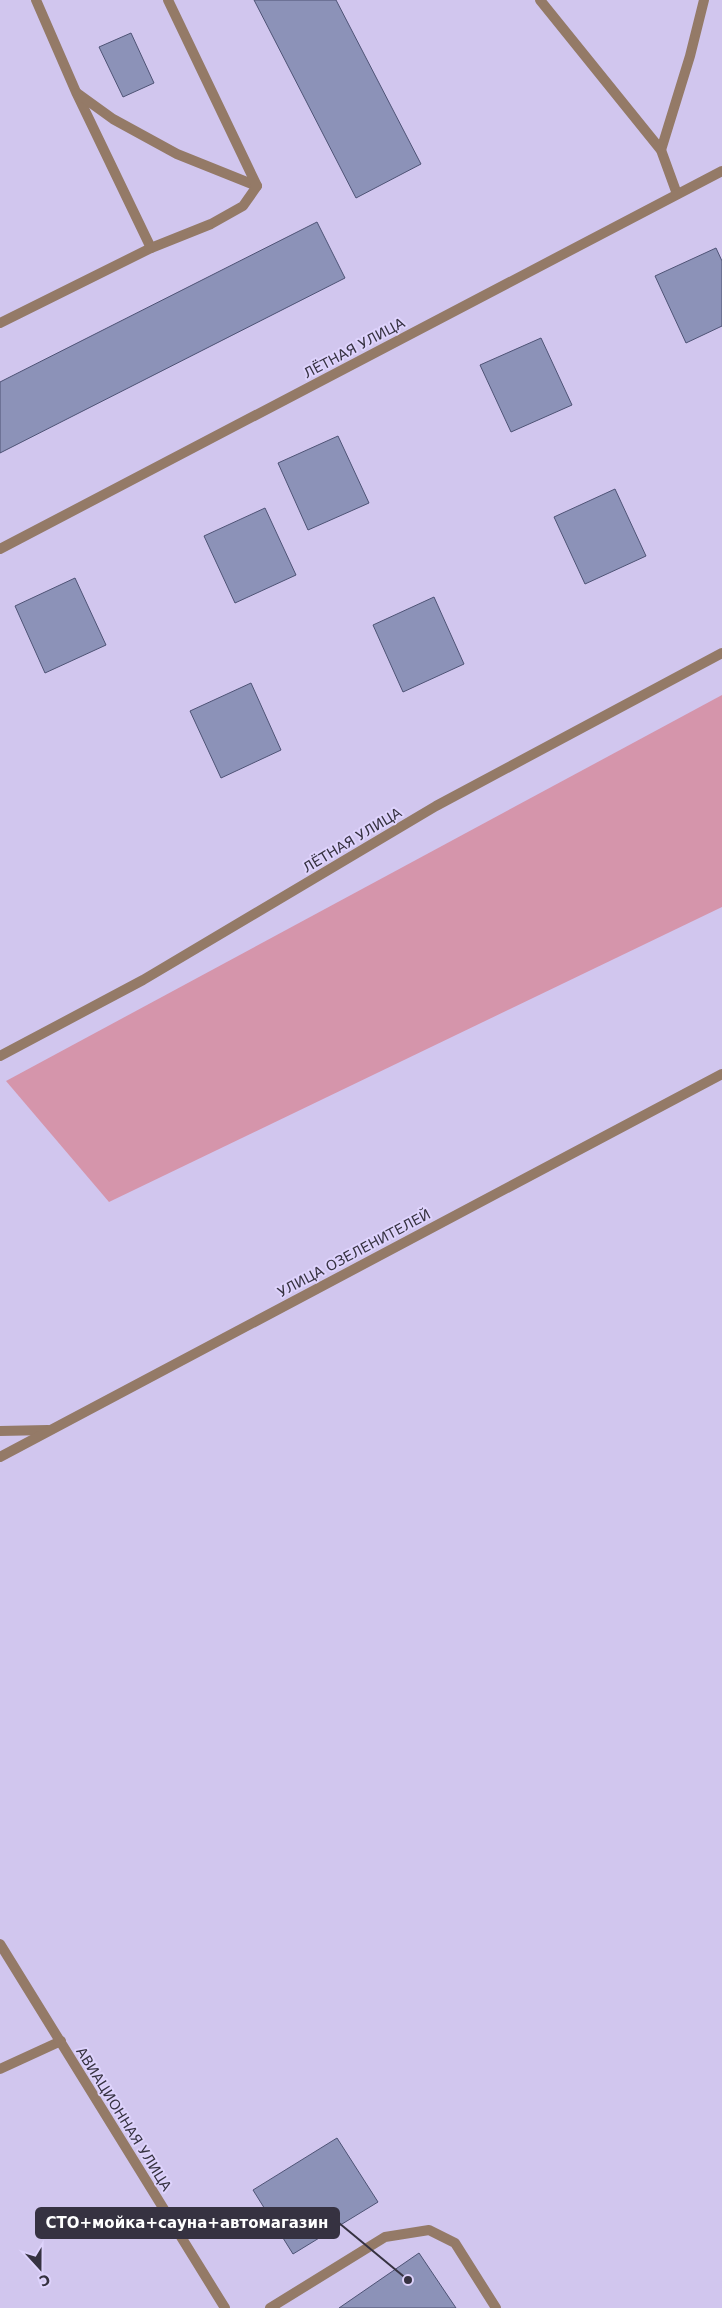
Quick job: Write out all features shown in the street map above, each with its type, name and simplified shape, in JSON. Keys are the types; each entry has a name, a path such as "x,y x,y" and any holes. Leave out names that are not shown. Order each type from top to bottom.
{"street":[{"path":"36,0 76,92 151,248"},
{"path":"168,0 257,186"},
{"path":"540,0 660,150 677,194"},
{"path":"660,150 690,56 704,0"},
{"path":"76,92 114,119 178,154 257,186"},
{"name":"ЛЁТНАЯ УЛИЦА","path":"0,549 722,171"},
{"path":"0,323 151,248 211,224 242,206 257,186"},
{"name":"ЛЁТНАЯ УЛИЦА","path":"0,1056 143,980 436,806 722,653"},
{"name":"УЛИЦА ОЗЕЛЕНИТЕЛЕЙ","path":"0,1456 722,1074"},
{"path":"0,1430 49,1430"},
{"name":"АВИАЦИОННАЯ УЛИЦА","path":"0,1944 225,2308"},
{"path":"0,2069 61,2042"},
{"path":"270,2308 385,2237 429,2230 454,2243 496,2308"}],"shaded area":[{"path":"722,695 722,907 109,1202 6,1081"}],"building":[{"path":"254,0 336,0 421,164 356,198"},
{"path":"131,33 154,83 123,97 99,47"},
{"path":"317,222 345,278 0,453 0,382"},
{"path":"716,248 722,261 722,326 686,343 655,276"},
{"path":"541,338 572,405 511,432 480,365"},
{"path":"338,436 369,503 308,530 278,463"},
{"path":"615,489 646,556 585,584 554,517"},
{"path":"265,508 296,575 235,603 204,536"},
{"path":"75,578 106,645 45,673 15,606"},
{"path":"434,597 464,664 403,692 373,625"},
{"path":"251,683 281,750 221,778 190,711"},
{"path":"337,2138 378,2202 293,2254 253,2190"},
{"path":"419,2253 456,2308 339,2308"}],"place":[{"name":"СТО+мойка+сауна+автомагазин","path":"408,2280"}]}
